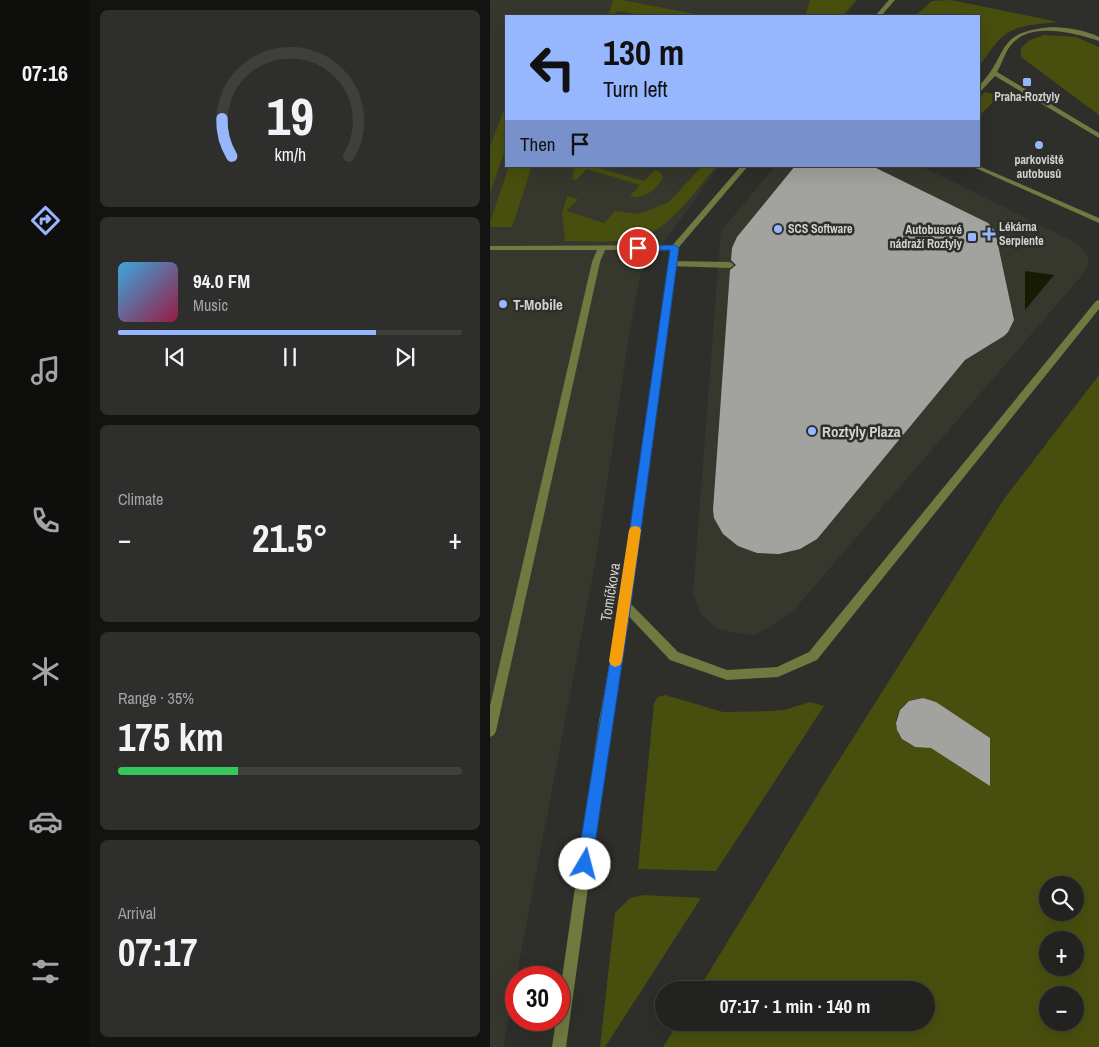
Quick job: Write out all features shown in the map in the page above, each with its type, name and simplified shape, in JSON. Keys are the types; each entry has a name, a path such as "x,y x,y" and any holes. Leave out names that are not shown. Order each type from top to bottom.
{"street":[{"path":"879,15 892,0"},
{"path":"980,89 994,73 1008,44 1019,35 1040,29 1067,30 1091,34 1099,39"},
{"path":"994,73 1099,136"},
{"name":"Tomíčkova","path":"559,1047 605,721 625,604 675,248 744,167"},
{"path":"976,167 1099,221"},
{"path":"490,248 675,248"},
{"path":"490,731 600,249"},
{"path":"672,264 730,265"},
{"path":"625,604 674,656 727,674 778,672 813,656 1099,303"}],"shaded area":[{"path":"490,0 857,0 847,15 505,15 505,167 718,167 640,275 627,348 596,558 518,966 505,966 506,1031 503,1047 490,1047"},
{"name":"Roztyly Plaza","path":"774,167 923,167 1078,244 1087,254 1089,263 1083,274 794,610 754,635 734,633 716,628 701,614 693,593 721,231"},
{"path":"1025,271 1054,275 1025,310"}],"green space":[{"path":"613,0 621,0 701,15 642,15 618,11 613,15 606,15"},
{"path":"810,0 857,0 843,15 805,15"},
{"path":"951,0 1058,22 1029,25 1011,31 996,43 980,66 980,15 916,15 932,1"},
{"path":"1044,35 1076,37 1099,47 1099,115 1021,57 1021,48 1030,40"},
{"path":"984,92 993,94 995,100 980,115 980,98"},
{"path":"505,107 505,150 490,193 490,147"},
{"path":"509,167 532,167 512,227 491,227 490,222"},
{"path":"575,167 595,167 644,181 655,170 661,173 663,178 649,193 640,197 630,196 640,185 587,169 576,180 572,179"},
{"path":"701,167 716,167 675,215 649,234 637,238 613,241 565,241 562,214 567,196 578,199 567,211 604,223 615,211 639,214 669,202"},
{"path":"1099,375 1099,1047 663,1047 673,1031 935,1031 935,981 704,981 829,776 1004,499","holes":["923,698 936,702 971,743 990,758 990,766 985,772 929,747 911,745 902,738 896,724 900,710 905,704"]},
{"path":"665,695 723,712 784,710 810,702 824,706 716,871 638,869 654,703 658,697"},
{"path":"644,895 701,898 605,1047 600,1047 615,913 630,898"}],"building":[{"name":"Roztyly Plaza","path":"794,167 874,167 988,223 995,231 1014,320 1004,336 965,360 817,539 800,549 779,554 757,553 738,546 723,534 714,518 713,510 730,270 736,265 731,260 732,248 737,237"},
{"path":"923,698 936,702 990,738 990,786 931,748 915,747 902,739 897,730 896,723 900,710 909,701"}],"slow traffic":[{"path":"615,661 635,530"}],"place":[{"name":"Praha-Roztyly","path":"1027,82"},
{"name":"parkoviště autobusů","path":"1039,145"},
{"name":"SCS Software","path":"778,229"},
{"name":"Lékárna Serpiente","path":"989,234"},
{"name":"Autobusové nádraží Roztyly","path":"972,237"},
{"name":"T-Mobile","path":"503,304"},
{"name":"Roztyly Plaza","path":"812,431"}],"route":[{"path":"585,864 605,721 625,604 675,248 638,248"}]}
